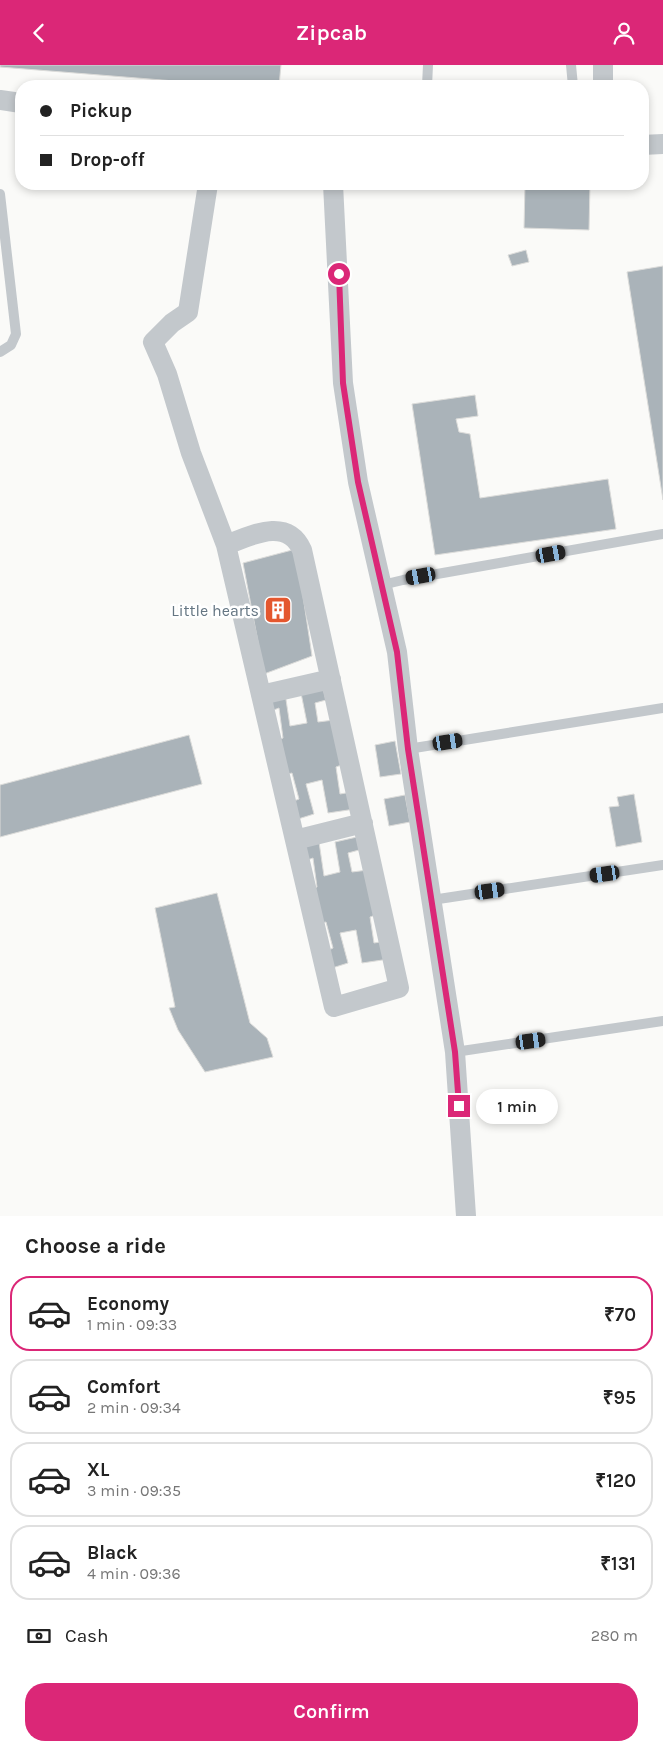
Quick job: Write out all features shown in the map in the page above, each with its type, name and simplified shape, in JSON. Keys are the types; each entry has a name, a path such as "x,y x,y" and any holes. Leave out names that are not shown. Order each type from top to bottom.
{"street":[{"path":"603,65 603,80"},
{"path":"0,100 15,102"},
{"path":"649,145 663,144"},
{"path":"207,190 188,312 172,323 153,342 167,374 191,453 226,545 334,1007 399,988 300,545 296,540 283,533 267,530 226,545"},
{"path":"334,190 343,383 358,482 397,652 408,749 455,1052 466,1216"},
{"path":"261,695 331,679"},
{"path":"295,840 363,823"}],"lane":[{"path":"427,80 428,65"},
{"path":"571,65 572,80"},
{"path":"0,194 4,272 16,334 11,345 0,352"},
{"path":"382,585 663,534"},
{"path":"408,749 663,708"},
{"path":"432,900 663,865"},
{"path":"455,1052 663,1021"}],"building":[{"path":"0,65 281,65 280,80 162,80 0,67"},
{"path":"525,190 590,190 589,230 524,228"},
{"path":"526,250 529,262 512,266 508,255"},
{"path":"663,266 663,500 627,272"},
{"path":"475,395 478,416 456,419 459,432 470,434 480,498 608,479 616,529 435,555 412,404"},
{"name":"Little hearts","path":"296,549 312,656 264,674 243,563"},
{"path":"323,688 326,700 315,703 318,722 334,720 344,764 336,767 340,794 352,792 355,809 328,813 322,780 306,784 314,814 295,820 289,803 299,799 292,773 283,775 275,741 283,738 279,708 271,711 267,697 285,693 290,726 307,723 301,693"},
{"path":"189,735 202,784 0,837 0,785"},
{"path":"395,741 401,774 380,777 375,745"},
{"path":"634,794 642,842 616,847 609,807 619,806 617,797"},
{"path":"405,795 410,822 389,826 384,799"},
{"path":"357,837 359,850 348,853 352,872 368,870 378,914 370,917 374,943 386,941 389,959 362,963 356,930 340,933 348,963 329,969 323,953 333,948 326,922 316,924 309,891 317,887 313,858 305,861 301,847 319,842 324,876 340,872 335,842"},
{"path":"217,893 250,1023 267,1038 273,1057 205,1072 178,1030 169,1008 175,1007 155,908"}],"place":[{"name":"Little hearts","path":"278,610"}],"route":[{"path":"339,274 343,383 358,482 397,652 408,749 455,1052 459,1106"}]}
